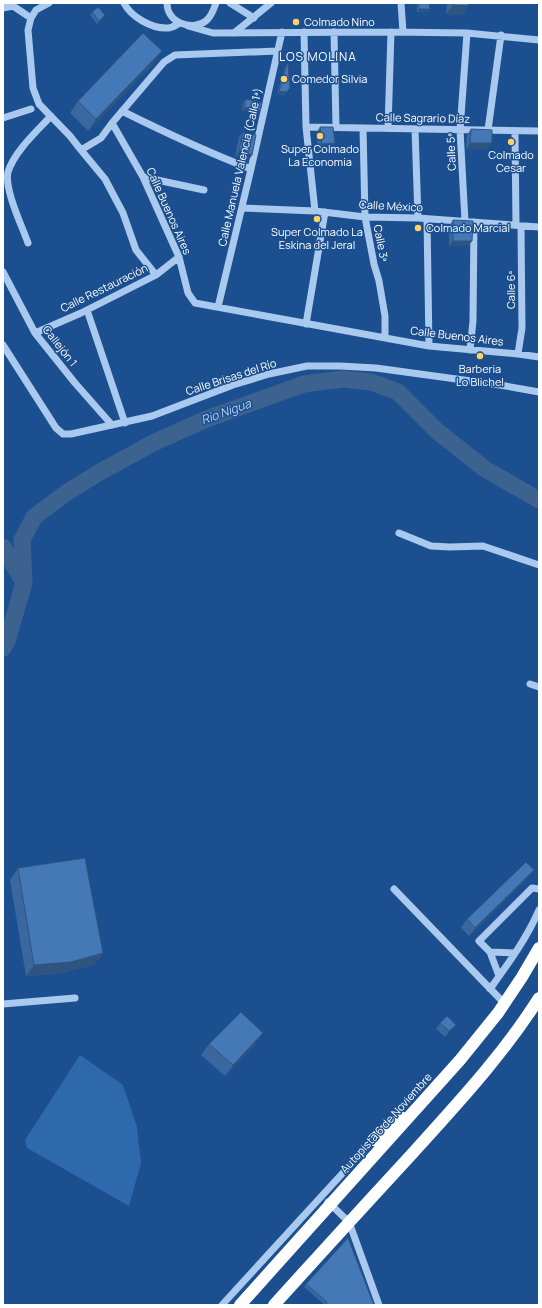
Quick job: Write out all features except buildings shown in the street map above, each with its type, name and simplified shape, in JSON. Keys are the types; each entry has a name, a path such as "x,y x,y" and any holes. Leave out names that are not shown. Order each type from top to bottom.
{"highway":[{"name":"Autopista 6 de Noviembre","path":"240,1305 460,1060 504,1004 539,948"},
{"path":"274,1305 448,1115 484,1073 539,998"},
{"path":"373,1140 428,1095"}],"street":[{"path":"49,3 36,10 31,18 28,30 33,88 39,104 70,136 105,179 123,213 136,250 156,275"},
{"path":"124,3 127,9 147,23 159,27 170,28 180,23"},
{"path":"167,3 171,16 180,23 213,33 467,33 501,35 539,40"},
{"path":"188,26 198,25 207,20 213,12 216,3"},
{"path":"230,3 254,18"},
{"path":"234,33 271,3"},
{"path":"400,3 403,32"},
{"path":"3,8 13,6 31,18"},
{"name":"Calle Manuela Valencia (Calle 1ª)","path":"218,307 282,32"},
{"path":"304,32 306,127 314,211"},
{"path":"334,32 336,127"},
{"path":"388,128 391,32"},
{"name":"Calle 5ª","path":"464,221 460,130 467,33"},
{"path":"488,130 501,35"},
{"path":"81,150 101,138 164,62 175,55 277,51"},
{"path":"3,118 30,109"},
{"path":"122,111 156,128 251,169"},
{"path":"28,243 15,210 8,173 14,160 26,144 51,116"},
{"name":"Calle Buenos Aires","path":"112,124 142,177 178,257 188,293 195,303 429,346 518,354 539,358"},
{"name":"Calle Sagrario Díaz","path":"306,127 539,131"},
{"name":"Calle 3ª","path":"363,128 365,217 385,316 385,337"},
{"path":"415,129 418,218"},
{"name":"Calle 6ª","path":"515,131 522,328 518,354"},
{"path":"142,177 204,190"},
{"name":"Calle México","path":"242,208 314,211 365,217 418,218 539,227"},
{"path":"306,324 325,212"},
{"path":"427,219 429,346"},
{"path":"470,350 473,321 474,222"},
{"name":"Calle Restauración","path":"35,333 87,310 156,275 178,257"},
{"name":"Callejón 1","path":"3,272 35,333 75,383 112,425"},
{"path":"87,310 125,423"},
{"name":"Calle Brisas del Río","path":"3,346 56,428 63,434 71,434 152,416 240,383 269,374 307,366 376,368 500,384 539,392"},
{"path":"399,533 431,546 483,546 539,565"},
{"path":"530,684 539,687"},
{"path":"499,976 490,952 479,941 532,888 539,889"},
{"path":"394,890 504,1004"},
{"path":"490,989 515,953 534,922 539,910"},
{"path":"490,952 515,953"},
{"path":"3,1004 76,998"},
{"path":"222,1305 373,1140"},
{"path":"322,1196 349,1222 379,1305"}],"shaded area":[{"path":"80,1055 123,1085 137,1127 141,1163 129,1206 27,1148 25,1140"}],"waterway":[{"name":"Río Nigua","path":"3,648 7,641 24,583 22,540 34,517 66,493 100,472 153,443 204,420 304,384 343,379 371,382 398,392 437,431 485,469 539,500"},
{"path":"3,547 23,581"}],"place":[{"name":"Colmado Nino","path":"296,22"},
{"name":"Comedor Silvia","path":"284,79"},
{"name":"Super Colmado La Economia","path":"320,136"},
{"name":"Colmado Cesar","path":"511,142"},
{"name":"Super Colmado La Eskina del Jeral","path":"317,219"},
{"name":"Colmado Marcial","path":"418,228"},
{"name":"Barberia Lo Blichel","path":"480,356"}],"district":[{"name":"LOS MOLINA","path":"318,57"}]}
